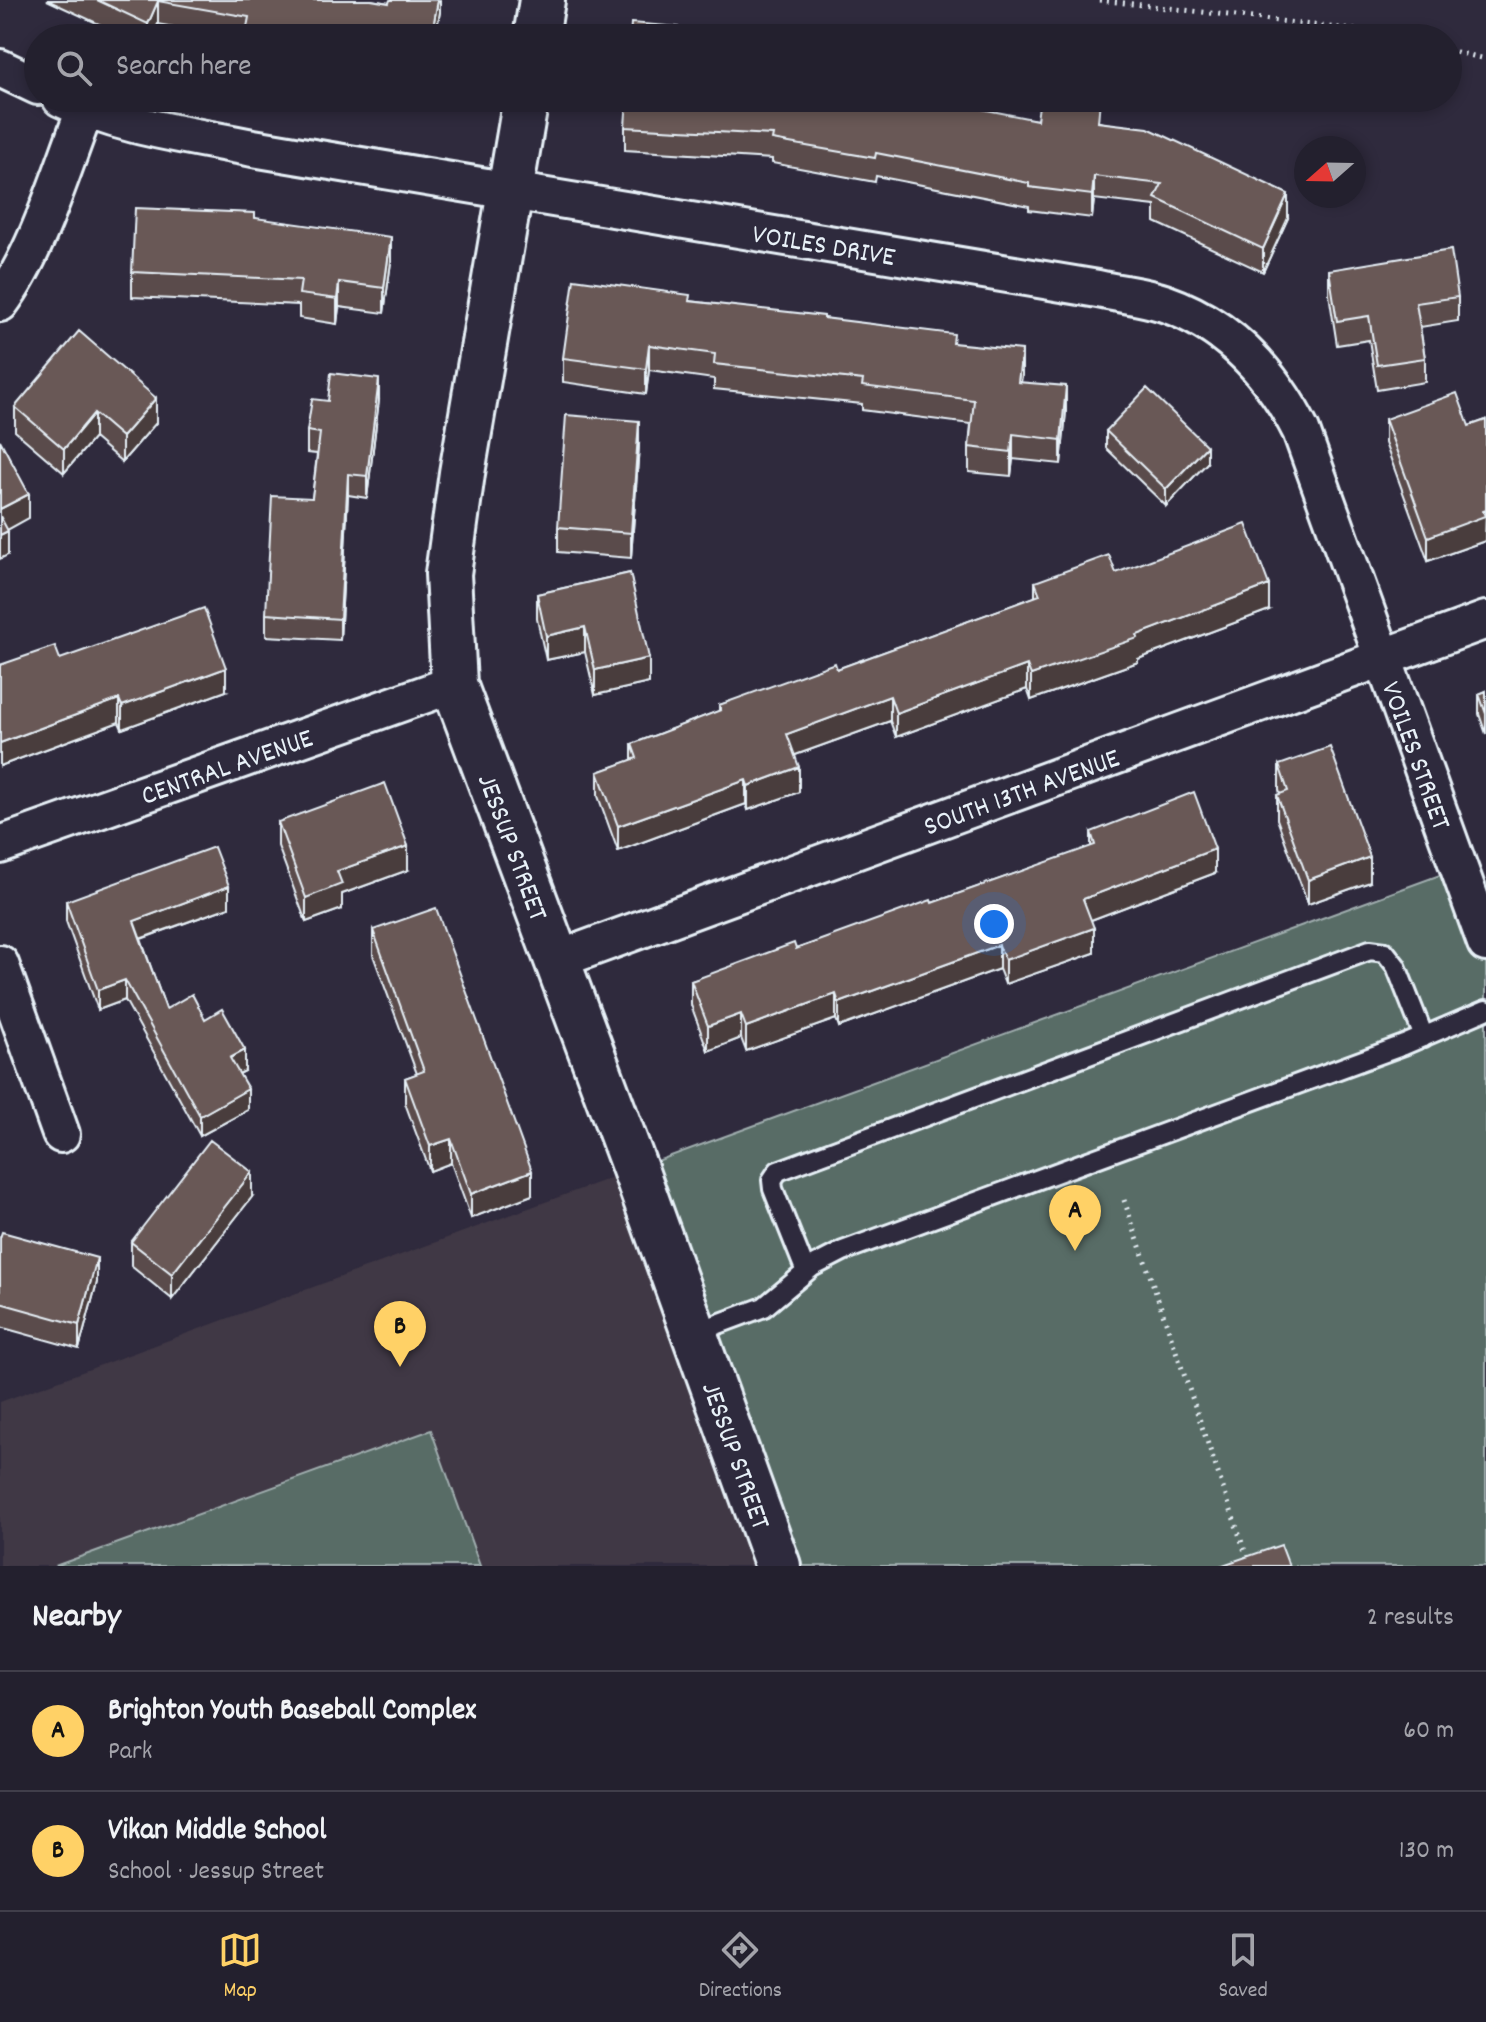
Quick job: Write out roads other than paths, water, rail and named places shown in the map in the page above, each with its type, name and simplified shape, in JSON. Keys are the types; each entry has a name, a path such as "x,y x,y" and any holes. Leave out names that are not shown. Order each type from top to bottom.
{"street":[{"path":"538,24 542,0"},
{"path":"0,68 24,79"},
{"path":"0,303 40,227 71,112"},
{"name":"VOILES DRIVE","path":"96,112 120,120 253,148 1098,289 1164,303 1221,333 1256,362 1287,404 1301,431 1382,659"},
{"name":"JESSUP STREET","path":"524,112 462,473 448,574 454,684 778,1566"},
{"name":"SOUTH 13TH AVENUE","path":"557,960 1486,620"},
{"name":"VOILES STREET","path":"1382,659 1486,943"},
{"name":"CENTRAL AVENUE","path":"0,845 454,684"},
{"path":"0,964 61,1134"}],"lane":[{"path":"806,1272 773,1189 772,1180 778,1171 1370,950 1385,952 1396,966 1424,1037"},
{"path":"694,1333 764,1307 806,1272 843,1251 1424,1037 1486,1010"}],"place":[{"name":"Brighton Youth Baseball Complex","path":"1075,1251"},
{"name":"Vikan Middle School","path":"400,1367"}]}
